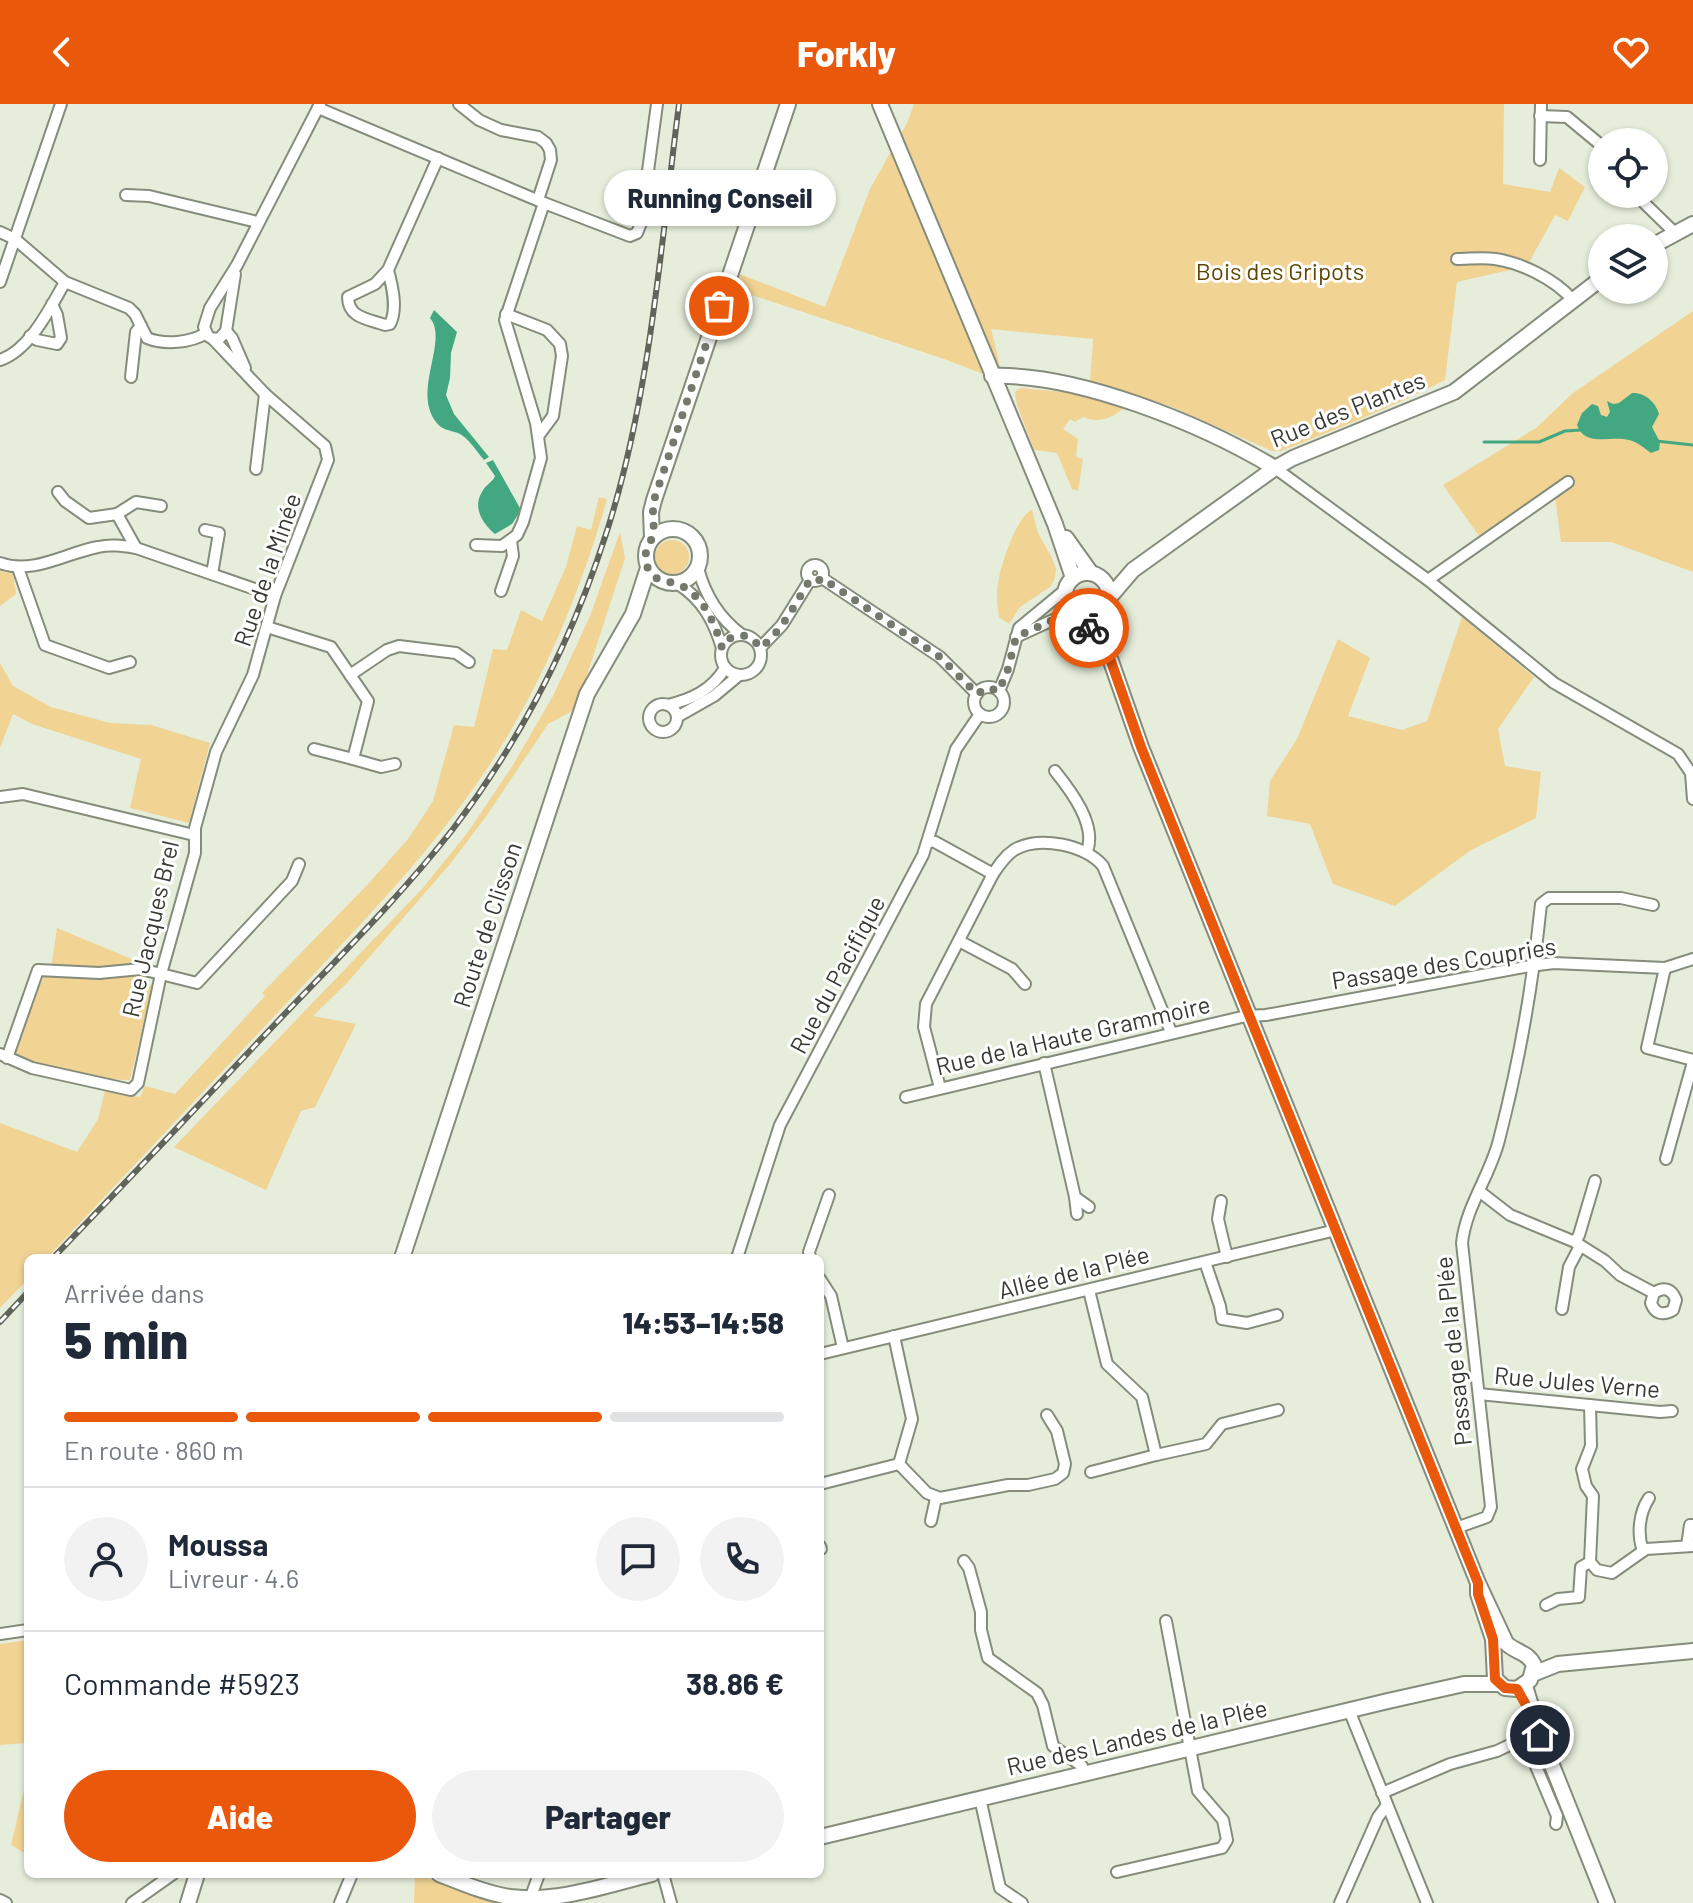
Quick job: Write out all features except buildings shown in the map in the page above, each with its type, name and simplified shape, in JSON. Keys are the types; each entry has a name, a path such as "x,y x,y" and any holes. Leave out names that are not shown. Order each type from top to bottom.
{"main road":[{"path":"652,538 664,530 687,533 696,541 700,559 698,568 687,580 672,584 657,580 648,568 645,553 652,538 651,512 788,104"},
{"path":"880,104 1055,524 1069,584 1065,601 1102,648 1107,650"},
{"path":"1668,238 1693,224"},
{"name":"Rue des Plantes","path":"992,376 1048,381 1128,399 1275,468 1454,392 1588,288"},
{"path":"1077,616 1092,617 1133,570 1275,468"},
{"path":"658,487 662,514 674,529"},
{"path":"1055,524 1095,575 1107,585 1107,650 1141,747 1478,1583 1502,1636 1512,1649"},
{"name":"Route de Clisson","path":"403,1254 587,694 633,614 648,568"},
{"path":"1069,584 1095,575 1133,570"},
{"name":"Route de Clisson","path":"633,614 672,584"},
{"path":"1478,1583 1478,1594 1493,1639 1495,1679 1499,1684 1525,1683 1558,1664"},
{"path":"1494,1663 1500,1654 1512,1649 1530,1658 1558,1664 1693,1651"},
{"path":"1530,1658 1534,1665 1525,1683 1535,1721 1607,1903"},
{"name":"Rue des Landes de la Plée","path":"1464,1684 1494,1663"},
{"name":"Rue des Landes de la Plée","path":"824,1836 1464,1684 1499,1684"},
{"path":"188,1903 196,1878"},
{"path":"449,1878 485,1892 530,1899 554,1898 636,1878"}],"street":[{"path":"0,282 61,104"},
{"path":"459,104 479,120 501,130 538,137 550,150 551,160 505,320 539,435 541,458 523,522 511,541 502,546 476,545"},
{"path":"210,336 204,327 210,308 237,265 319,106 630,236 637,233 641,223 657,104"},
{"path":"1540,160 1541,104"},
{"path":"1559,104 1558,109 1588,134"},
{"path":"1540,116 1567,117"},
{"path":"388,270 392,285 393,318 390,324 353,314 348,306 348,297 375,284 388,270 438,158"},
{"path":"126,195 149,196 257,222"},
{"path":"1649,208 1676,234"},
{"path":"0,232 15,239 65,282 129,308 147,338 154,341 210,336 220,338 226,328 237,265"},
{"path":"1457,259 1494,259 1529,269 1572,299"},
{"path":"0,360 30,336 65,282"},
{"path":"30,336 57,344 61,338 52,304"},
{"path":"506,314 547,330 560,344 561,364 553,416 539,435"},
{"path":"209,319 219,317 226,328"},
{"path":"131,377 136,332 141,326"},
{"name":"Rue de la Minée","path":"226,328 249,378"},
{"name":"Rue de la Minée","path":"209,779 216,752 253,675 275,596 328,460 325,446 265,394 210,336"},
{"name":"Rue de la Minée","path":"256,469 265,394"},
{"path":"1275,468 1428,580 1554,683 1678,754 1691,773 1693,799"},
{"path":"1428,580 1568,482"},
{"path":"58,492 89,518 117,514 136,502 161,506"},
{"path":"117,514 136,548"},
{"path":"205,530 219,533 212,574"},
{"path":"501,591 513,556 511,541"},
{"path":"0,563 18,568 99,546 136,548 275,596"},
{"path":"760,648 782,625 810,580 807,572 814,565 821,568 822,578 940,657 977,694"},
{"path":"18,568 45,645 109,668 130,662"},
{"path":"677,717 714,696 738,676 756,669 761,659 760,648 753,639 742,635 717,610 706,593 698,568"},
{"path":"672,584 699,600 711,618 722,648"},
{"path":"999,691 987,688 977,694 975,705 980,714 992,717 1002,710 1003,699 999,691 1024,621 1069,584"},
{"path":"1016,637 1055,619 1077,616"},
{"path":"267,627 327,644 368,701 353,759"},
{"path":"738,676 725,668 720,659 728,639 742,635"},
{"path":"350,675 387,650 399,646 456,653 469,662"},
{"path":"668,705 677,717 674,726 668,731 659,731 653,727 649,716 652,709 708,689 725,668"},
{"name":"Rue du Pacifique","path":"738,1254 780,1125 928,841 956,749 980,714"},
{"path":"314,749 381,767 395,764"},
{"path":"1055,771 1073,794 1090,836 1087,851"},
{"name":"Rue Jacques Brel","path":"4,1056 32,1068 131,1090 136,1088 161,974 195,853 194,835 209,779"},
{"path":"0,797 23,794 194,835"},
{"path":"928,841 993,874"},
{"path":"940,1088 923,1019 926,1004 993,874 1003,859 1024,845 1076,847 1087,851 1103,866 1171,1032"},
{"path":"4,1056 38,970 99,973 141,969 197,983 292,881 299,864"},
{"name":"Passage de la Plée","path":"1456,1528 1487,1517 1491,1507 1462,1243 1466,1218 1488,1174 1500,1138 1535,965 1541,904 1549,898 1621,898 1653,905"},
{"path":"959,941 1012,969 1025,984"},
{"name":"Passage des Coupries","path":"1250,1016 1535,965 1554,963 1665,968 1693,959"},
{"path":"1665,968 1647,1048 1693,1061 1666,1159"},
{"name":"Rue de la Haute Grammoire","path":"906,1097 1171,1032 1250,1016"},
{"path":"1044,1063 1077,1214"},
{"path":"1562,1309 1569,1267 1595,1181"},
{"path":"1479,1191 1523,1223 1577,1244 1605,1261 1620,1275 1654,1293"},
{"path":"809,1254 829,1195"},
{"path":"1075,1197 1089,1207"},
{"path":"1221,1201 1218,1219 1227,1257"},
{"name":"Allée de la Plée","path":"824,1353 1336,1230"},
{"path":"1205,1262 1222,1319 1247,1323 1277,1315"},
{"path":"824,1285 831,1296 843,1348"},
{"path":"1089,1290 1107,1364 1142,1397 1156,1455"},
{"path":"894,1336 912,1419 899,1464"},
{"name":"Rue Jules Verne","path":"1479,1394 1672,1411"},
{"path":"1590,1405 1591,1446 1582,1469 1586,1486 1593,1496 1590,1562 1597,1570 1612,1573 1643,1551 1690,1546 1690,1525 1693,1525"},
{"path":"1091,1472 1206,1444 1222,1424 1278,1410"},
{"path":"899,1464 927,1493 936,1498 1055,1479 1063,1473 1065,1464 1057,1431 1047,1415"},
{"path":"824,1483 899,1464"},
{"path":"931,1521 936,1498"},
{"path":"1643,1551 1638,1538 1643,1506 1649,1498"},
{"path":"964,1561 969,1568 981,1612 981,1630 988,1658 1037,1693 1053,1746 1082,1766 1084,1774"},
{"path":"1546,1605 1558,1599 1579,1597 1581,1567 1590,1562"},
{"path":"1117,1872 1222,1848 1228,1836 1223,1820 1198,1791 1166,1621"},
{"path":"0,1634 24,1631"},
{"path":"1349,1710 1427,1903"},
{"path":"1382,1793 1450,1764 1497,1751 1518,1741 1527,1745 1557,1816 1556,1824"},
{"path":"980,1798 1000,1888 1022,1903"},
{"path":"1340,1903 1378,1817 1387,1805"},
{"path":"132,1903 167,1878"},
{"path":"340,1903 350,1878"},
{"path":"530,1899 538,1878"},
{"path":"664,1878 671,1903"},
{"path":"0,1900 6,1903"}],"green space":[{"name":"Bois des Gripots","path":"914,104 1504,104 1503,184 1550,192 1559,168 1585,187 1568,221 1555,215 1527,266 1457,282 1445,380 1344,426 1281,451 1272,451 1170,406 1090,382 1093,339 991,329 1004,382 734,289 739,274 825,307 870,189 908,121"},
{"path":"1693,311 1693,572 1611,542 1561,542 1555,497 1484,543 1443,485 1536,428 1573,393"},
{"path":"1020,388 1064,392 1127,404 1106,418 1095,420 1083,417 1075,422 1070,419 1063,429 1078,439 1076,457 1083,459 1078,491 1072,489 1057,453 1034,450 1017,405 1015,392"},
{"path":"599,497 607,499 571,605 541,673 506,739 457,811 359,926 51,1254 24,1254 24,1283 0,1308 0,1123 77,1152 98,1119 105,1091 140,1097 145,1086 175,1094 265,996 262,993 408,839 433,801 454,725 474,727 493,649 507,650 521,610 542,621 566,567 577,526 591,530"},
{"path":"1032,510 1038,533 1056,568 1055,578 1050,587 1020,607 1009,624 999,617 999,578 1016,530"},
{"path":"620,532 625,558 576,709 548,724 450,864 347,983 313,1016 356,1024 315,1107 301,1111 266,1190 174,1147 422,889 468,832 513,765 553,696 590,616"},
{"path":"672,540 684,545 689,557 684,569 672,574 660,569 655,557 660,545"},
{"path":"0,571 13,574 16,594 0,606"},
{"path":"1462,617 1534,677 1498,729 1505,766 1541,772 1536,818 1471,850 1395,906 1333,884 1310,824 1267,816 1270,781 1297,739 1338,639 1370,658 1348,716 1402,730 1427,721"},
{"path":"0,663 13,686 51,707 110,723 151,725 210,743 189,823 130,808 141,759 32,724 13,714 0,748"},
{"path":"57,928 134,960 152,987 130,1080 91,1079 14,1058 40,985 52,962"},
{"path":"24,1641 24,1743 0,1745 0,1644"},
{"path":"24,1790 24,1853 11,1845"},
{"path":"415,1878 427,1878 492,1899 524,1903 414,1903"}],"shaded area":[{"path":"434,310 457,332 446,395 454,414 489,457 484,460 462,435 438,425 430,409 429,381 436,339 430,318"},
{"path":"1632,393 1645,396 1659,414 1652,427 1660,442 1659,450 1651,453 1632,441 1592,439 1581,432 1577,425 1582,413 1592,404 1598,406 1601,415 1607,417 1610,412 1607,401 1619,403"},
{"path":"493,460 521,510 512,524 495,534 483,521 478,504 483,490 495,476 486,463"}],"waterway":[{"path":"1484,442 1539,442 1565,431 1581,430"},
{"path":"1656,441 1693,445"}],"railway":[{"path":"57,1254 412,879 478,795 542,688 577,612 621,483 644,376 679,104"},
{"path":"0,1322 24,1296"}],"way so far":[{"path":"719,306 654,500 652,538 645,558 657,580 678,584 699,600 711,618 722,648 728,639 737,635 748,636 760,648 782,625 810,580 822,578 940,657 977,694 987,688 999,691 1016,637 1055,619 1075,615 1089,628"}],"place":[{"name":"Running Conseil","path":"719,306"}],"route":[{"path":"1089,628 1102,648 1107,650 1141,747 1478,1583 1478,1594 1493,1639 1495,1679 1505,1688 1517,1689 1540,1735"}]}
